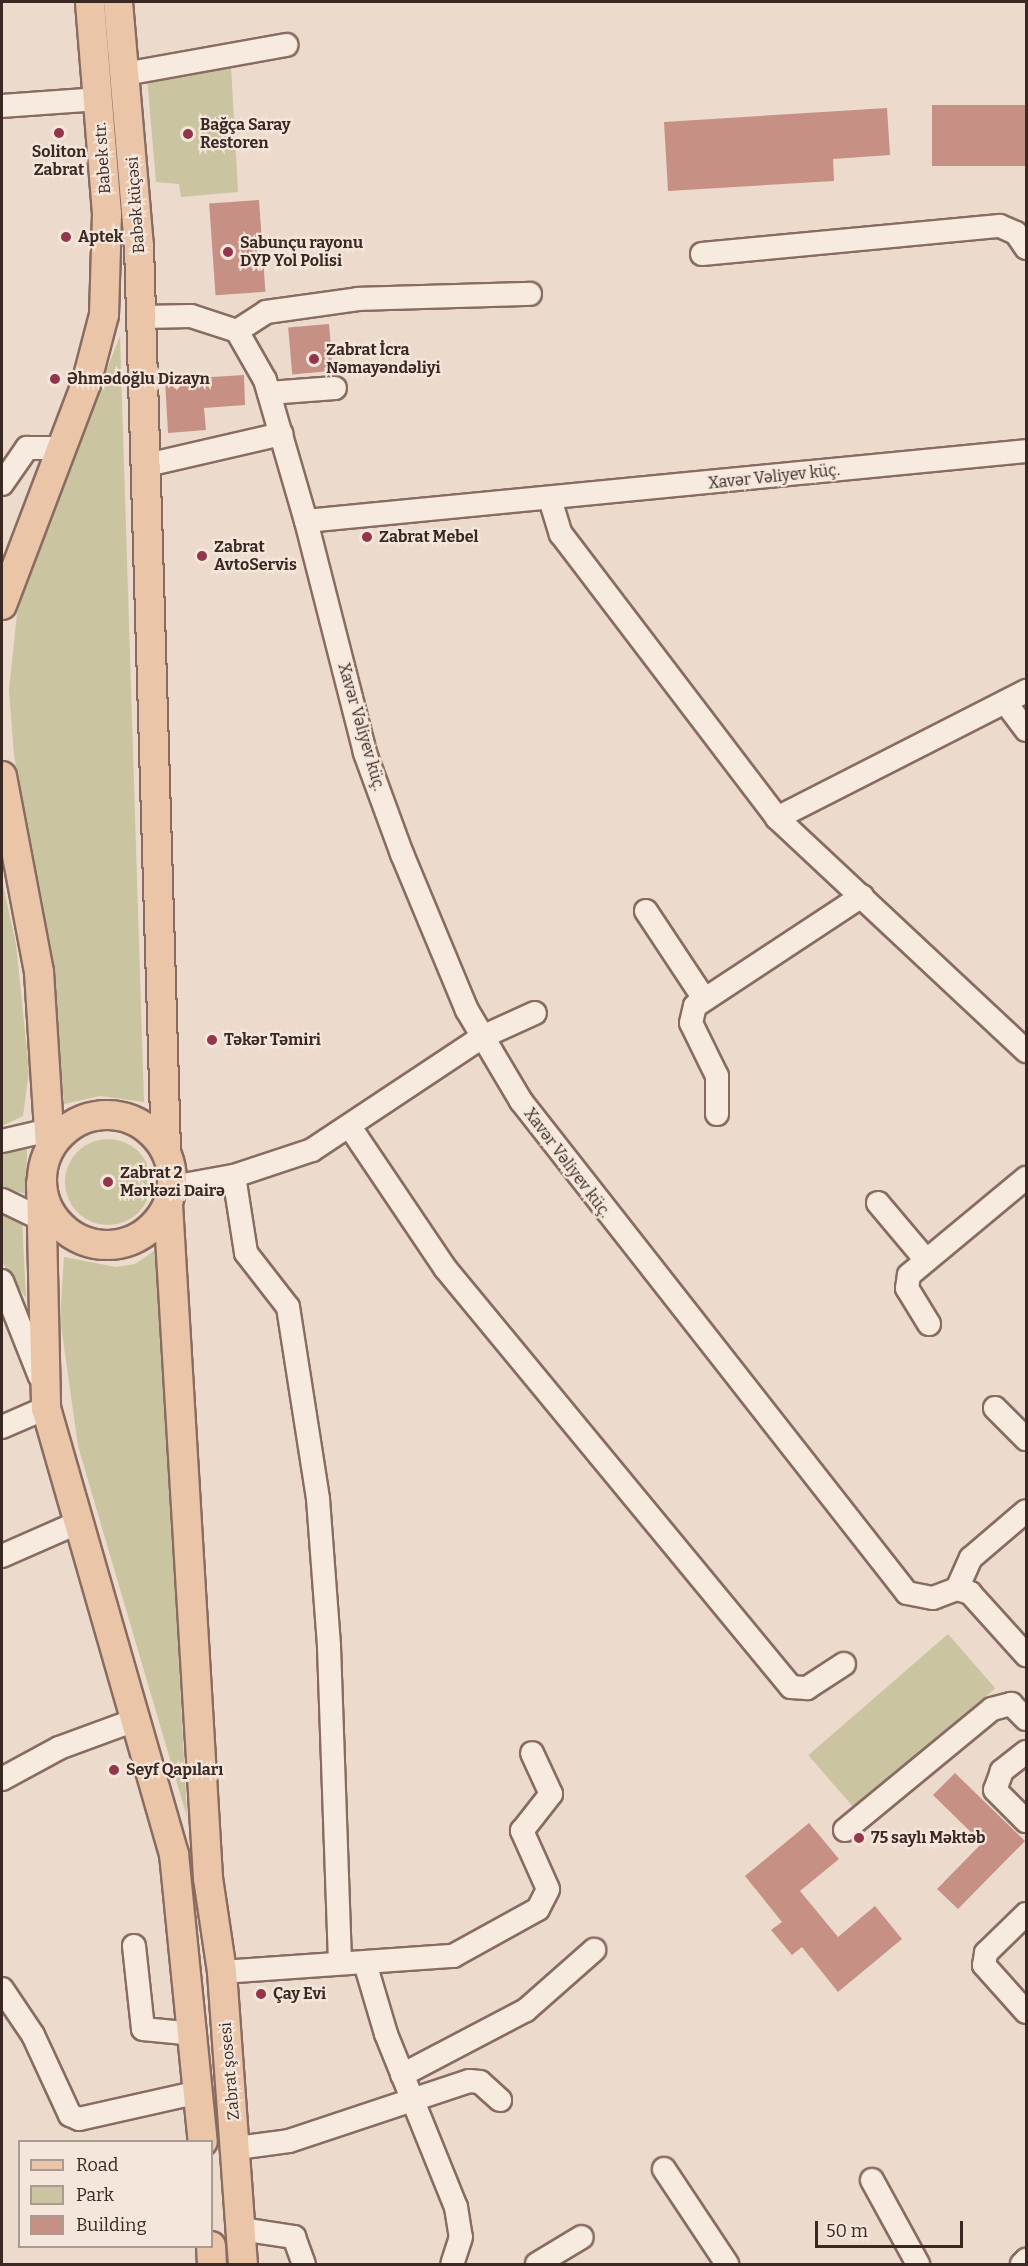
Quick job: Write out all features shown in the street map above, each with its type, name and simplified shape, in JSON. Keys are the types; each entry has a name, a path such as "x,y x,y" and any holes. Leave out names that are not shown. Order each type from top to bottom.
{"main road":[{"name":"Babek str.","path":"62,448 86,384 105,315 107,214 90,2"},
{"path":"118,2 125,74"},
{"name":"Babək küçəsi","path":"125,74 142,317 166,1152"},
{"path":"2,605 62,448"},
{"path":"2,776 39,972 57,1134 41,1183 44,1200 52,1224 95,1245 131,1241 146,1233 170,1195 166,1152 156,1137 127,1118 109,1115 57,1134"},
{"name":"Zabrat şosesi","path":"170,1195 208,1878 222,1972 237,2148 243,2265"},
{"name":"Zabrat şosesi","path":"52,1224 44,1397 77,1523 138,1719 174,1854 190,1977 203,2140"},
{"path":"211,2248 212,2265"}],"street":[{"path":"125,74 286,45"},
{"path":"2,106 99,99"},
{"path":"702,254 1000,226 1016,233 1026,248"},
{"path":"142,317 191,316 237,331 266,312 358,299 530,294"},
{"name":"Xavər Vəliyev küç.","path":"237,331 253,351 269,393 306,520 366,753 402,854 482,1037 579,1181 907,1593 933,1599 957,1589"},
{"path":"269,393 336,388"},
{"path":"147,465 280,434"},
{"path":"2,484 27,448 62,448"},
{"name":"Xavər Vəliyev küç.","path":"306,520 550,499 1026,451"},
{"path":"550,499 561,534 777,818 1026,1051"},
{"path":"777,818 1026,691"},
{"path":"1005,702 1026,730"},
{"path":"717,1114 717,1076 691,1023 703,997 824,926 862,896"},
{"path":"646,911 703,997"},
{"path":"170,1195 312,1150 350,1127 482,1037 535,1013"},
{"path":"350,1127 445,1268 791,1688 807,1688 844,1664"},
{"path":"2,1141 57,1134"},
{"path":"234,1176 246,1253 288,1307 318,1499 329,1647 340,1964"},
{"path":"929,1324 907,1288 909,1275 1026,1178"},
{"path":"2,1200 52,1224"},
{"path":"878,1203 926,1260"},
{"path":"2,1281 44,1397 2,1427"},
{"path":"995,1408 1026,1439"},
{"path":"1026,1511 970,1558 957,1589 986,1606 1026,1655"},
{"path":"2,1556 77,1523"},
{"path":"846,1830 992,1709 1011,1704 1026,1719"},
{"path":"2,1779 59,1748 138,1719"},
{"path":"1026,1752 1002,1771 995,1790 1026,1821"},
{"path":"222,1972 365,1963 459,1953 547,1901 548,1888 522,1831 551,1794 532,1754"},
{"path":"1026,1914 986,1953 984,1965 1026,2012"},
{"path":"134,1946 143,2029 195,2034"},
{"path":"402,2075 526,2010 594,1950"},
{"path":"365,1963 402,2075 417,2099 456,2207 461,2237 452,2265"},
{"path":"2,1989 33,2036 70,2115 79,2119 199,2092"},
{"path":"237,2148 289,2141 469,2081 480,2082 500,2100"},
{"path":"664,2169 727,2265"},
{"path":"872,2180 918,2265"},
{"path":"242,2229 294,2237 304,2265"},
{"path":"537,2265 582,2238"},
{"path":"1022,2265 1026,2260"}],"green space":[{"path":"231,66 238,192 181,197 179,184 156,182 147,77"},
{"path":"120,336 144,1102 100,1096 64,1104 53,966 14,755 9,690 17,614 35,552"},
{"path":"2,881 16,944 29,1071 23,1116 2,1126"},
{"name":"Zabrat 2 Mərkəzi Dairə","path":"100,1139 116,1139 139,1151 148,1165 151,1182 148,1199 139,1213 116,1225 100,1225 84,1218 72,1206 65,1190 65,1174 72,1158 84,1146"},
{"path":"27,1149 26,1194 2,1187 2,1153"},
{"path":"2,1211 22,1220 26,1298 2,1262"},
{"path":"157,1249 187,1817 78,1446 60,1318 64,1257 116,1267 135,1264"},
{"path":"948,1634 995,1688 856,1810 808,1755"}],"building":[{"path":"932,105 1026,105 1026,166 932,166"},
{"path":"887,108 890,155 833,159 834,181 668,191 664,122"},
{"path":"259,200 265,292 216,295 209,203"},
{"path":"329,324 333,371 292,374 288,328"},
{"path":"244,375 245,405 204,408 206,430 168,433 165,380"},
{"path":"955,1773 1025,1841 958,1909 937,1889 982,1843 933,1795"},
{"path":"809,1823 839,1859 800,1891 838,1937 875,1906 902,1939 838,1992 802,1947 792,1955 771,1930 782,1922 745,1876"}],"place":[{"name":"Soliton Zabrat","path":"59,133"},
{"name":"Bağça Saray Restoren","path":"188,134"},
{"name":"Aptek","path":"66,237"},
{"name":"Sabunçu rayonu DYP Yol Polisi","path":"228,252"},
{"name":"Zabrat İcra Nəmayəndəliyi","path":"314,359"},
{"name":"Əhmədoğlu Dizayn","path":"55,379"},
{"name":"Zabrat Mebel","path":"367,537"},
{"name":"Zabrat AvtoServis","path":"202,556"},
{"name":"Təkər Təmiri","path":"212,1040"},
{"name":"Zabrat 2 Mərkəzi Dairə","path":"108,1182"},
{"name":"Seyf Qapıları","path":"114,1770"},
{"name":"75 saylı Məktəb","path":"859,1838"},
{"name":"Çay Evi","path":"261,1994"}]}
